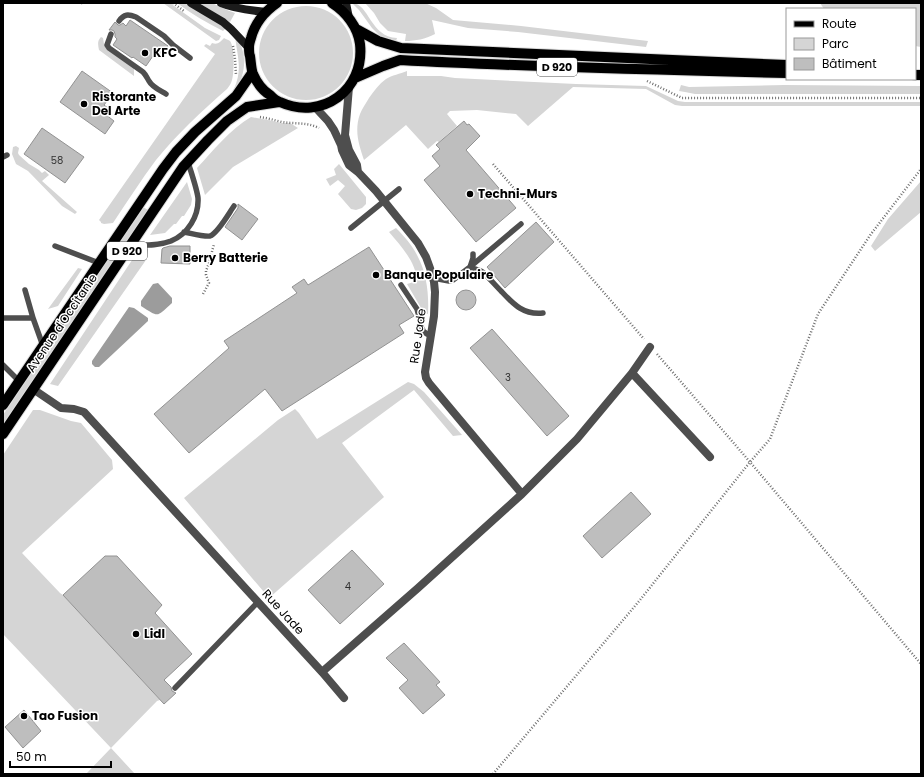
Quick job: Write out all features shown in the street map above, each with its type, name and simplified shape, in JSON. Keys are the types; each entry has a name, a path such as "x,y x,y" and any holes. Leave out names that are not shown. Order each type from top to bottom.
{"main road":[{"path":"277,3 265,12 258,20 253,30 248,47 252,73 263,90 279,102 296,108 315,107 333,101 342,95 349,87 358,71 361,54 360,39 349,18 338,6 332,3"},
{"name":"D 920","path":"356,29 378,41 401,48 786,65"},
{"name":"D 920","path":"355,78 400,60 523,66 786,73"},
{"name":"Avenue d'Occitanie","path":"3,405 163,169 176,152 195,132 236,96 252,73"},
{"name":"Avenue d'Occitanie","path":"3,434 183,167 227,121 247,107 279,102"}],"street":[{"path":"191,3 224,22 248,47"},
{"path":"221,3 240,9 265,12"},
{"path":"346,3 349,18"},
{"name":"Rue Jade","path":"349,87 345,135 358,172"},
{"name":"Rue Jade","path":"315,107 334,130 349,165 358,172 384,201 418,243 426,257 433,278 435,292 434,316 425,372 426,378 522,494"},
{"path":"322,672 522,494 577,438 632,373 650,346"},
{"path":"632,373 710,457"},
{"name":"Rue Jade","path":"33,389 61,408 74,409 84,412 322,672 344,698"}],"lane":[{"path":"120,21 122,17 126,15 136,17 164,36 190,58"},
{"path":"111,34 107,45 109,48 143,72 152,85 166,94"},
{"path":"131,245 144,246 171,241 184,232 190,225 195,217 198,197 188,162"},
{"path":"351,228 398,190"},
{"path":"184,232 207,236 212,235 234,206"},
{"path":"433,278 449,281 453,280 521,224"},
{"path":"55,246 99,263"},
{"path":"470,267 473,254"},
{"path":"470,267 481,271 517,307 536,314 543,313"},
{"path":"401,285 417,309 423,331 431,335"},
{"path":"25,290 43,346"},
{"path":"3,318 33,318"},
{"path":"3,365 20,381"},
{"path":"175,688 258,602"}],"path":[{"path":"644,80 682,98 921,98"},
{"path":"493,164 750,462 921,664"},
{"path":"493,774 635,606 770,439 818,314 871,234 921,169"},
{"path":"203,294 209,283 206,271 214,242 212,235"}],"green space":[{"path":"163,3 170,3 205,28 221,36 219,40 216,41"},
{"path":"177,3 186,3 226,28 223,31"},
{"path":"199,3 212,3 235,13 230,22"},
{"path":"352,3 358,4 381,32 388,36 397,38 396,41 380,36"},
{"path":"365,3 425,3 436,8 453,20 521,26 648,41 646,47 518,32 468,28 432,20 435,34 413,41 405,41 406,34 388,31"},
{"path":"820,3 921,3 921,47 916,46 916,8 823,8"},
{"path":"306,6 324,10 339,20 349,35 353,53 349,71 339,86 324,96 306,100 288,96 273,86 263,71 259,53 263,35 273,20 288,10"},
{"path":"235,36 244,55 244,69 236,90 234,89 237,82 239,68"},
{"path":"101,37 103,38 104,44 108,50 134,68 134,76 99,50 98,42"},
{"path":"224,38 230,41 233,49 233,72 230,85 164,150 145,175 113,223 101,223 99,220 215,54 204,46 206,44 210,46 212,43 214,44 220,42"},
{"path":"407,71 407,76 441,76 576,84 646,86 678,101 685,102 921,102 921,106 682,106 675,105 646,89 573,87 528,126 516,114 477,110 450,111 447,114 457,126 439,142 437,141 428,149 406,125 364,160 357,132 358,120 361,112 371,95 383,81 391,76"},
{"path":"681,85 689,87 784,85 921,86 921,94 695,94 679,91"},
{"path":"251,117 282,123 290,123 298,128 233,167 205,195 197,168 229,134"},
{"path":"16,146 19,148 19,155 29,164 42,173 45,171 49,175 42,181 77,212 75,214 62,206 28,171 16,164 12,154 13,147"},
{"path":"339,164 366,197 366,204 362,208 356,210 351,209 338,194 345,186 338,180 330,186 326,179 336,175 334,169"},
{"path":"921,181 921,212 875,251 871,246 888,219"},
{"path":"187,182 192,199 191,205 184,216 182,216 176,224 174,224 165,233 150,235"},
{"path":"143,207 148,210 3,424 3,415"},
{"path":"396,228 413,248 423,269 428,292 428,314 424,313 407,284 417,281 416,274 411,261 389,232"},
{"path":"140,248 148,249 146,260 58,386 50,384"},
{"path":"78,268 82,269 58,306 48,309"},
{"path":"408,382 414,384 424,392 462,435 453,436 414,390 342,443 384,497 269,598 184,498 278,420 295,409 317,439"},
{"path":"33,410 40,410 81,423 112,460 113,469 22,553 160,700 157,701 111,748 3,634 3,455"},
{"path":"111,748 135,774 86,774"}],"shaded area":[{"path":"158,283 172,298 172,303 160,313 155,314 141,306 141,301 153,284"},
{"path":"129,307 134,308 148,318 148,321 99,367 95,367 92,364 92,361"}],"building":[{"path":"130,20 168,46 160,57 155,53 146,66 113,45 117,39 114,31 109,30 115,22 118,25 123,23 126,26"},
{"name":"Ristorante Del Arte","path":"82,71 113,93 104,105 109,109 105,114 114,121 105,134 60,102"},
{"name":"Techni-Murs","path":"464,121 467,125 469,124 480,136 466,150 516,208 476,242 424,180 440,166 432,156 440,149 436,145"},
{"path":"42,128 84,157 65,183 24,154"},
{"path":"238,204 258,219 242,240 225,227 238,208"},
{"path":"536,222 554,242 505,288 487,267"},
{"name":"Berry Batterie","path":"170,246 190,246 190,264 161,263 162,249"},
{"path":"369,247 414,316 399,325 404,333 282,411 265,389 189,453 154,414 229,348 224,341 297,293 292,287 304,279 308,285"},
{"path":"462,290 470,290 476,296 476,304 470,310 462,310 456,304 456,296"},
{"path":"492,329 569,416 547,436 470,348"},
{"path":"631,492 651,514 602,558 583,536"},
{"path":"352,550 384,584 340,624 308,590"},
{"name":"Lidl","path":"105,556 117,556 162,605 155,613 192,654 164,680 171,687 172,691 176,693 164,704 63,595"},
{"path":"404,643 440,682 436,685 445,695 423,714 399,688 408,680 386,658"},
{"path":"24,710 41,731 23,748 5,727"}],"place":[{"name":"KFC","path":"145,53"},
{"name":"Ristorante Del Arte","path":"84,104"},
{"name":"Techni-Murs","path":"470,194"},
{"name":"Berry Batterie","path":"175,258"},
{"name":"Banque Populaire","path":"376,275"},
{"name":"Lidl","path":"136,634"},
{"name":"Tao Fusion","path":"24,716"}]}
